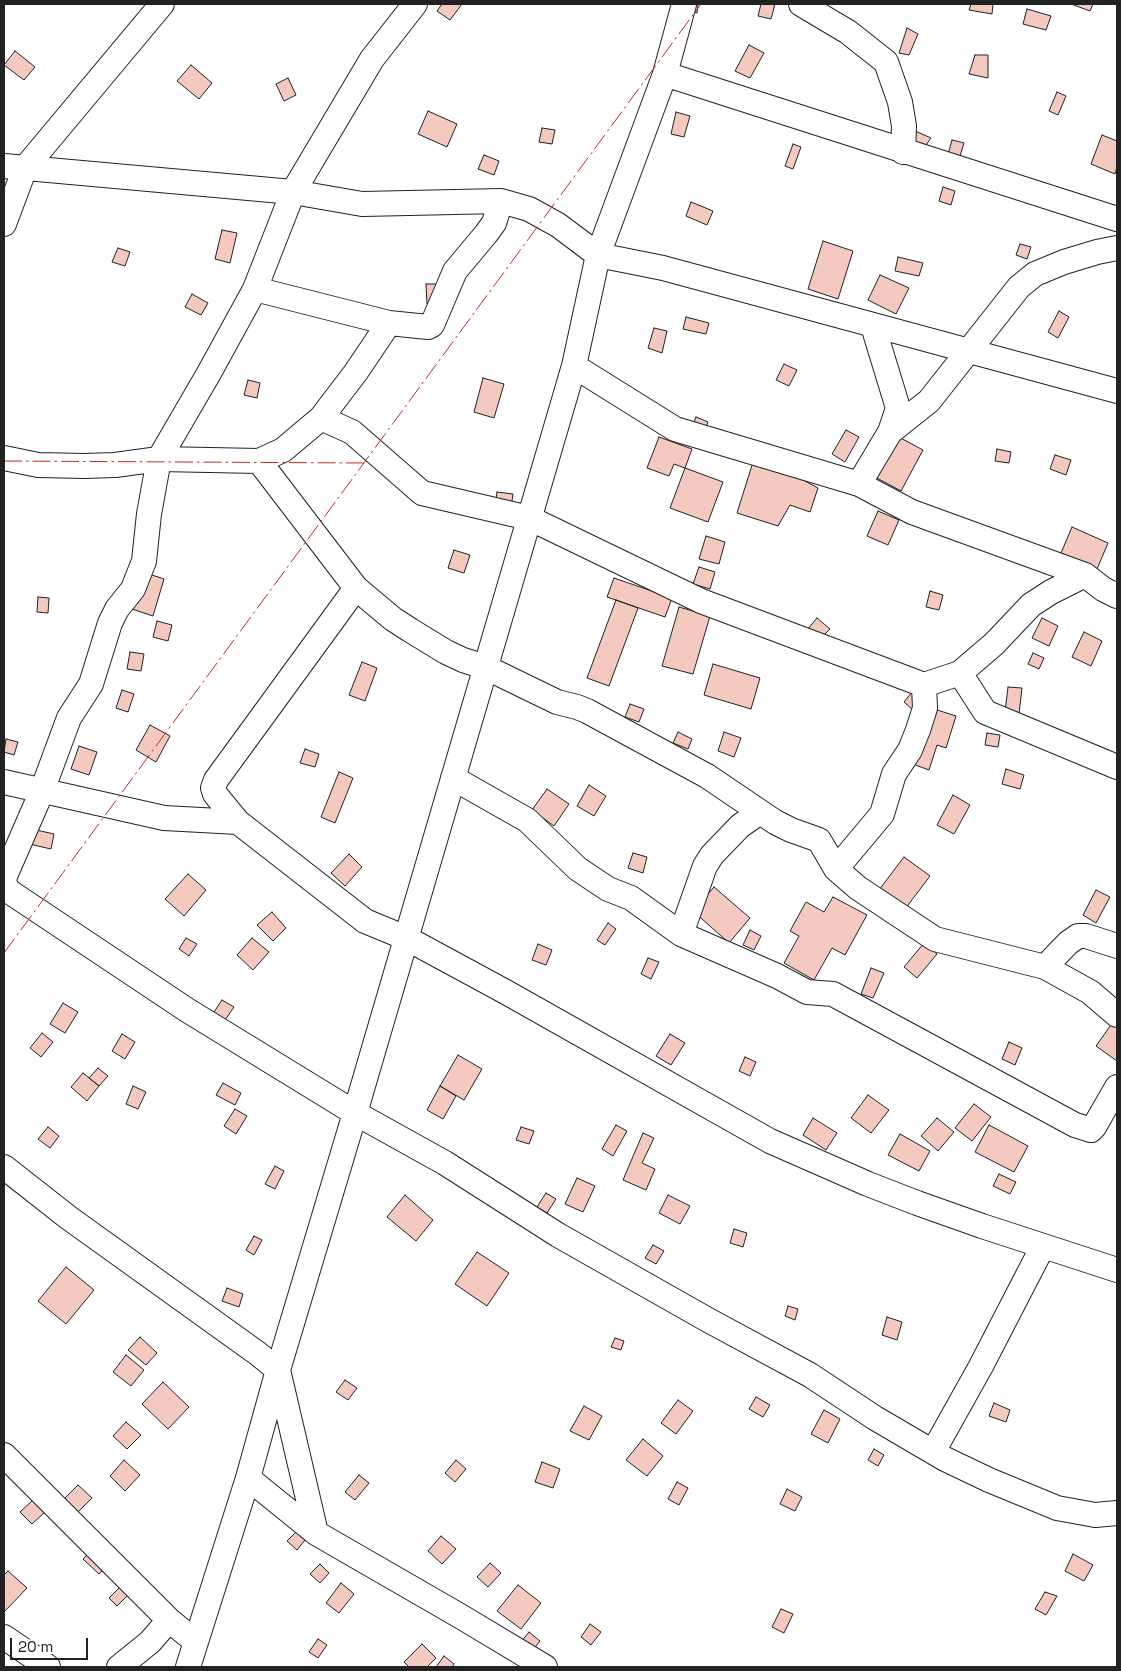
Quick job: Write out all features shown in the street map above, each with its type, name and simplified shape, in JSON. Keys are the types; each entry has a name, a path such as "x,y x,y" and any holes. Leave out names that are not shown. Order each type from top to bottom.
{"street":[{"path":"4,224 14,167 162,4"},
{"path":"415,4 372,59 293,192 255,289 159,459 149,514 144,561 133,589 117,609 110,623 91,684 69,718 42,790 5,876 4,885 10,892 187,1010 355,1113 445,1163 558,1235 810,1375 875,1418 933,1452 989,1480 1057,1508 1095,1515 1117,1513"},
{"path":"188,1667 248,1478 278,1370 574,366 598,255 665,74 684,4"},
{"path":"801,4 848,32 886,62 900,102 904,126 903,152"},
{"path":"665,74 903,152 1117,219"},
{"path":"14,167 293,192 362,204 500,201 529,209 558,226 598,255 663,268 1117,391"},
{"path":"255,289 389,323 428,327 432,325 455,271 494,222 500,201"},
{"path":"890,432 929,401 1019,288 1035,274 1064,262 1117,248"},
{"path":"4,458 38,465 84,466 115,465 159,459 259,461 282,450 321,418 356,372 389,323"},
{"path":"860,484 890,432 898,408 873,326"},
{"path":"574,366 675,429 860,484 912,512 1085,575 1103,589 1117,596"},
{"path":"321,418 352,432 422,493 529,518 701,601 924,685 960,673 994,644 1031,605 1051,592 1085,575"},
{"path":"259,461 356,588 393,619 462,660 485,667 556,702 577,707 707,776 760,812 791,830 819,840 836,869 858,888 935,939 1045,967 1090,992 1117,1015"},
{"path":"356,588 216,780 213,788 215,794 238,822 365,921 406,938 504,991 770,1141 909,1200 1117,1270"},
{"path":"960,673 985,712 1117,767"},
{"path":"836,869 882,814 894,774 910,750 918,730 925,708 924,685"},
{"path":"453,778 527,820 578,869 608,889 631,898 681,934 777,976 807,992 833,994 1084,1129 1091,1130 1097,1124 1117,1087"},
{"path":"4,782 164,818 238,822"},
{"path":"681,934 705,866 712,855 740,826 760,812"},
{"path":"1045,967 1068,943 1078,936 1086,936 1117,946"},
{"path":"4,1167 69,1218 278,1370 316,1533"},
{"path":"933,1452 981,1366 1043,1246"},
{"path":"4,1454 169,1620 196,1642"},
{"path":"248,1478 316,1533 545,1667"},
{"path":"120,1667 150,1642 169,1620"},
{"path":"4,1637 48,1667"}],"building":[{"path":"442,4 462,4 450,20 437,11"},
{"path":"684,4 698,4 697,13 683,9"},
{"path":"761,4 775,4 771,19 758,16"},
{"path":"971,4 993,4 992,14 969,10"},
{"path":"1071,4 1093,4 1090,11"},
{"path":"1027,9 1051,16 1046,30 1023,24"},
{"path":"907,28 918,34 909,55 899,53"},
{"path":"749,45 764,53 750,78 735,71"},
{"path":"15,51 35,67 24,80 4,65"},
{"path":"975,55 988,55 988,78 969,74"},
{"path":"191,65 212,83 199,99 177,81"},
{"path":"288,78 296,95 284,101 276,84"},
{"path":"1057,92 1066,96 1058,115 1049,111"},
{"path":"428,111 457,124 447,147 418,134"},
{"path":"676,112 690,116 684,137 671,134"},
{"path":"904,126 931,138 912,165"},
{"path":"542,128 555,130 552,144 539,142"},
{"path":"1102,135 1117,141 1117,167 1115,174 1091,164"},
{"path":"952,140 964,143 959,159 947,158"},
{"path":"793,144 801,147 793,169 785,166"},
{"path":"484,155 499,161 494,175 478,169"},
{"path":"943,187 955,191 951,205 939,201"},
{"path":"691,202 713,211 707,225 686,216"},
{"path":"222,230 237,233 230,263 215,259"},
{"path":"823,241 853,251 838,299 808,289"},
{"path":"1020,244 1031,247 1027,259 1016,255"},
{"path":"118,248 130,252 125,266 112,262"},
{"path":"898,257 923,263 919,276 895,271"},
{"path":"880,275 909,288 896,314 868,300"},
{"path":"426,284 439,284 440,303 427,304"},
{"path":"192,294 208,303 201,315 185,307"},
{"path":"1059,311 1069,317 1058,338 1048,332"},
{"path":"686,317 709,323 706,334 683,329"},
{"path":"654,328 667,331 662,353 648,348"},
{"path":"784,364 797,370 789,386 776,380"},
{"path":"483,378 504,384 494,418 474,412"},
{"path":"248,380 260,383 257,398 244,395"},
{"path":"696,417 708,422 704,433 692,428"},
{"path":"846,430 859,437 845,462 832,454"},
{"path":"897,436 923,450 901,491 875,477"},
{"path":"659,437 692,449 685,468 674,464 669,476 647,468"},
{"path":"997,449 1011,452 1009,463 995,461"},
{"path":"1055,455 1071,460 1066,475 1050,469"},
{"path":"753,462 794,475 818,488 810,512 790,505 778,526 737,513"},
{"path":"685,468 723,482 708,522 670,508"},
{"path":"497,492 513,494 511,508 495,506"},
{"path":"878,511 899,520 888,545 867,536"},
{"path":"1072,527 1108,543 1097,569 1061,553"},
{"path":"706,536 725,542 719,564 699,559"},
{"path":"454,550 470,555 464,573 448,568"},
{"path":"699,567 715,572 710,589 693,584"},
{"path":"143,572 164,579 153,616 132,609"},
{"path":"614,578 672,598 665,617 607,597"},
{"path":"930,591 943,595 939,610 926,607"},
{"path":"38,597 49,598 48,613 37,612"},
{"path":"616,600 638,608 609,686 587,678"},
{"path":"679,607 710,616 693,674 662,666"},
{"path":"817,618 830,629 819,640 807,630"},
{"path":"1042,618 1058,626 1049,646 1032,638"},
{"path":"157,621 172,625 168,641 153,637"},
{"path":"1084,632 1102,641 1091,666 1072,657"},
{"path":"130,652 144,654 141,671 127,669"},
{"path":"1033,653 1044,658 1039,669 1028,664"},
{"path":"362,662 377,668 365,701 349,695"},
{"path":"713,664 760,678 751,709 704,695"},
{"path":"1008,687 1022,688 1019,714 1005,712"},
{"path":"122,690 134,694 128,712 116,708"},
{"path":"912,692 921,699 912,709 904,702"},
{"path":"630,704 644,709 639,722 625,717"},
{"path":"928,707 956,716 946,748 937,745 929,770 910,763"},
{"path":"150,725 170,736 156,762 136,750"},
{"path":"678,732 692,739 688,749 673,743"},
{"path":"724,732 741,738 734,757 718,751"},
{"path":"987,733 1000,735 998,747 985,745"},
{"path":"6,739 18,742 14,755 4,752"},
{"path":"79,746 97,752 89,775 71,769"},
{"path":"305,749 319,754 315,767 300,763"},
{"path":"1006,769 1024,775 1020,789 1002,784"},
{"path":"339,772 353,778 335,823 321,817"},
{"path":"589,785 606,796 594,816 577,806"},
{"path":"547,789 569,804 554,826 532,810"},
{"path":"953,795 970,805 954,834 937,825"},
{"path":"32,829 54,834 51,849 29,844"},
{"path":"633,853 647,857 643,873 628,868"},
{"path":"349,854 362,867 345,886 331,873"},
{"path":"904,857 930,876 905,909 879,890"},
{"path":"188,874 206,890 184,916 165,899"},
{"path":"714,887 750,918 729,943 693,911"},
{"path":"1096,890 1110,897 1096,923 1083,915"},
{"path":"833,897 867,915 845,955 832,948 814,980 784,963 799,936 790,931 806,902 824,912"},
{"path":"272,912 286,928 273,941 257,925"},
{"path":"608,923 616,929 605,945 597,940"},
{"path":"750,930 761,936 754,950 743,945"},
{"path":"186,938 197,944 189,956 179,949"},
{"path":"252,938 269,952 253,970 237,955"},
{"path":"924,943 937,954 917,978 904,967"},
{"path":"538,944 552,950 546,965 532,960"},
{"path":"648,958 659,962 651,979 641,974"},
{"path":"871,968 884,973 873,998 861,994"},
{"path":"222,1000 234,1007 225,1020 214,1012"},
{"path":"63,1003 78,1012 65,1033 50,1024"},
{"path":"1113,1022 1117,1025 1117,1061 1096,1046"},
{"path":"42,1033 53,1042 41,1057 30,1048"},
{"path":"122,1034 135,1042 125,1059 112,1051"},
{"path":"670,1034 685,1043 671,1065 656,1056"},
{"path":"1009,1042 1022,1048 1015,1065 1002,1059"},
{"path":"458,1055 482,1069 464,1100 440,1086"},
{"path":"745,1057 756,1062 750,1076 739,1071"},
{"path":"98,1068 108,1076 99,1086 89,1078"},
{"path":"83,1073 99,1086 87,1101 71,1087"},
{"path":"223,1083 241,1093 235,1105 216,1095"},
{"path":"133,1086 146,1092 138,1109 126,1104"},
{"path":"440,1086 456,1096 443,1119 427,1110"},
{"path":"868,1095 889,1110 871,1133 851,1118"},
{"path":"974,1104 991,1117 972,1141 955,1128"},
{"path":"235,1109 247,1116 236,1134 224,1126"},
{"path":"813,1118 837,1133 826,1150 803,1135"},
{"path":"937,1118 954,1132 938,1151 921,1136"},
{"path":"616,1125 627,1131 613,1156 602,1149"},
{"path":"989,1125 1028,1146 1014,1172 975,1152"},
{"path":"48,1127 59,1136 50,1148 38,1139"},
{"path":"521,1127 534,1131 529,1144 516,1140"},
{"path":"643,1133 654,1138 642,1163 655,1169 646,1190 623,1180"},
{"path":"900,1134 930,1151 919,1171 888,1155"},
{"path":"275,1166 284,1171 275,1189 265,1184"},
{"path":"999,1174 1016,1182 1010,1194 993,1186"},
{"path":"577,1178 595,1186 583,1212 565,1204"},
{"path":"546,1193 556,1199 547,1213 537,1207"},
{"path":"405,1195 433,1220 416,1241 387,1217"},
{"path":"668,1195 690,1206 680,1224 659,1213"},
{"path":"734,1229 747,1233 743,1247 730,1243"},
{"path":"254,1236 262,1240 254,1255 246,1250"},
{"path":"653,1245 664,1251 656,1264 645,1258"},
{"path":"477,1252 509,1273 487,1306 455,1284"},
{"path":"66,1267 94,1290 66,1324 38,1301"},
{"path":"227,1288 243,1294 239,1307 222,1301"},
{"path":"788,1306 798,1309 795,1320 785,1316"},
{"path":"887,1317 902,1322 897,1340 882,1335"},
{"path":"140,1337 157,1353 146,1365 128,1350"},
{"path":"615,1338 624,1341 621,1350 611,1347"},
{"path":"126,1355 144,1370 131,1386 113,1372"},
{"path":"345,1380 357,1388 348,1400 336,1392"},
{"path":"163,1382 189,1407 168,1429 142,1404"},
{"path":"756,1397 770,1405 763,1417 749,1409"},
{"path":"678,1400 693,1411 676,1434 661,1423"},
{"path":"994,1403 1010,1410 1006,1422 989,1416"},
{"path":"584,1406 602,1416 589,1440 570,1431"},
{"path":"824,1410 840,1419 828,1443 811,1434"},
{"path":"126,1422 141,1435 127,1449 113,1436"},
{"path":"643,1439 663,1456 647,1476 626,1460"},
{"path":"874,1449 884,1455 878,1466 868,1460"},
{"path":"124,1460 140,1475 125,1491 110,1476"},
{"path":"456,1460 466,1469 455,1482 445,1473"},
{"path":"542,1462 560,1469 553,1488 535,1482"},
{"path":"359,1475 369,1483 355,1500 345,1492"},
{"path":"677,1482 688,1488 679,1505 668,1499"},
{"path":"78,1485 92,1498 75,1515 62,1501"},
{"path":"787,1489 802,1497 795,1511 780,1504"},
{"path":"33,1500 45,1512 32,1524 20,1512"},
{"path":"296,1532 305,1540 297,1550 287,1541"},
{"path":"441,1536 456,1549 442,1564 428,1551"},
{"path":"93,1549 109,1564 99,1574 83,1559"},
{"path":"1073,1554 1093,1565 1084,1581 1065,1571"},
{"path":"490,1563 501,1573 488,1587 477,1577"},
{"path":"320,1564 329,1573 320,1583 310,1574"},
{"path":"8,1571 27,1588 4,1612 4,1575"},
{"path":"124,1583 132,1591 117,1606 109,1598"},
{"path":"341,1583 354,1594 339,1613 326,1603"},
{"path":"518,1585 541,1603 521,1629 497,1611"},
{"path":"1045,1592 1057,1596 1046,1615 1035,1609"},
{"path":"781,1609 793,1614 784,1633 772,1627"},
{"path":"590,1624 601,1632 591,1645 581,1637"},
{"path":"529,1632 540,1641 532,1651 521,1642"},
{"path":"318,1639 327,1645 318,1658 309,1652"},
{"path":"422,1644 436,1658 427,1667 409,1667 404,1662"},
{"path":"444,1656 454,1664 452,1667 436,1667"}],"power":[{"path":"4,953 701,4"},
{"path":"4,461 364,463"}]}
